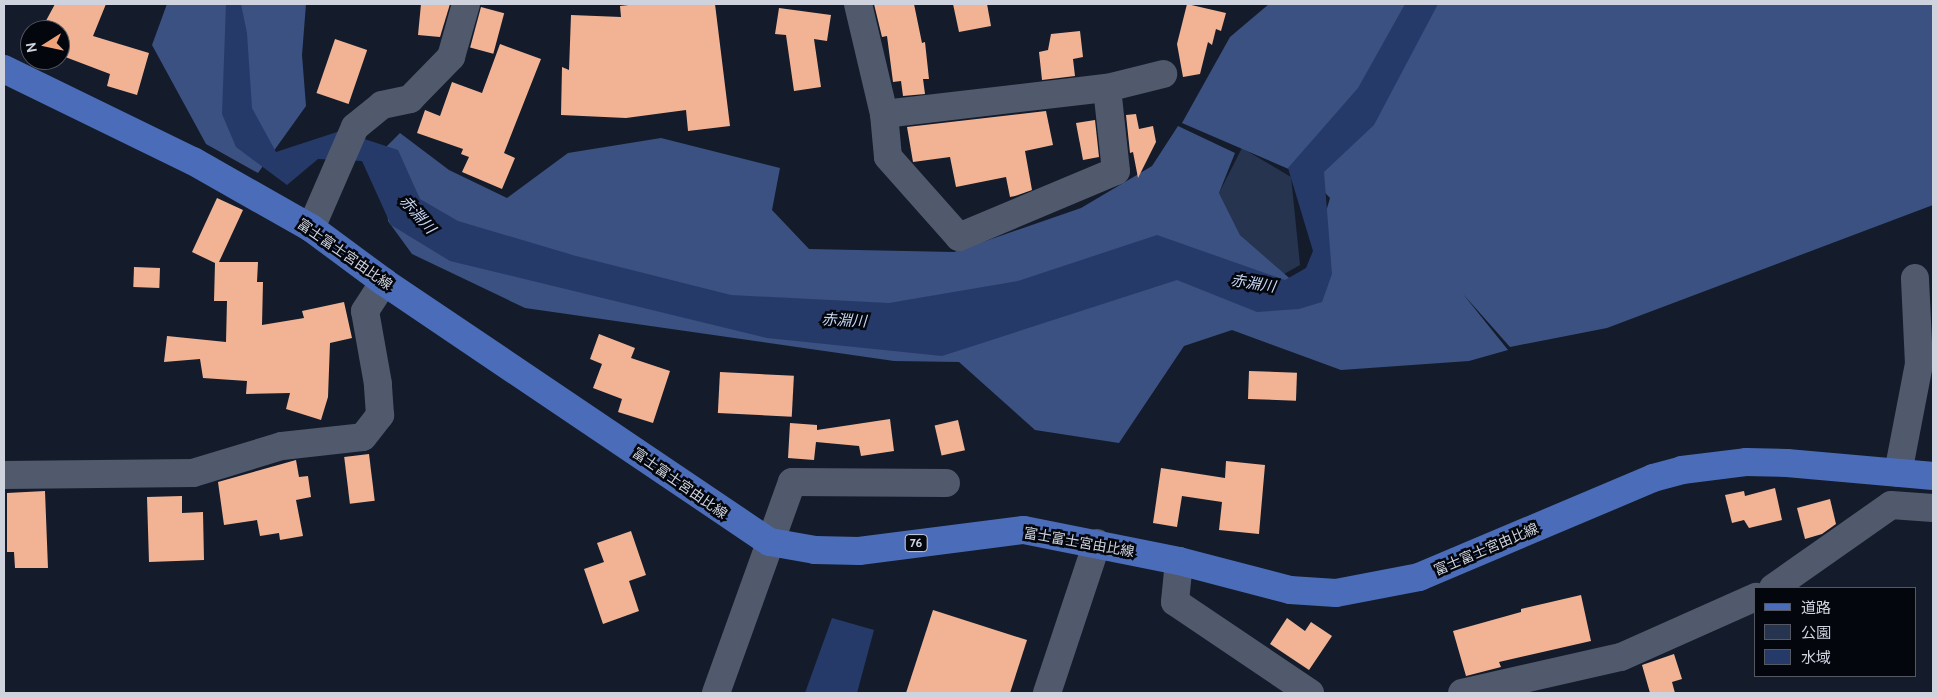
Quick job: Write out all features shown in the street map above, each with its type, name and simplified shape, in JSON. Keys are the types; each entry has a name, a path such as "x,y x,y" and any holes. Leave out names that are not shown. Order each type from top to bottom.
{"main road":[{"name":"富士富士宮由比線","path":"4,69 193,161 311,228 384,282 770,542 815,550 859,551 1024,530 1097,543 1179,561 1290,590 1336,593 1419,577 1653,478 1682,470 1746,462 1933,476"}],"street":[{"path":"311,228 350,138 382,105 410,99 451,57 466,4"},
{"path":"858,4 884,114 888,158 959,237 1116,171 1107,88"},
{"path":"884,114 1107,88 1162,74"},
{"path":"1898,473 1919,364 1915,278"},
{"path":"4,475 193,473 282,446 363,437 380,415 378,384 365,311 384,282"},
{"path":"716,693 792,482 946,482"},
{"path":"1774,587 1891,505 1933,508"},
{"path":"1047,693 1097,543"},
{"path":"1179,561 1175,602 1310,693"},
{"path":"1462,693 1622,657 1754,598"}],"green space":[{"path":"1242,148 1291,177 1300,265 1284,274 1240,235 1219,193"}],"shaded area":[{"path":"167,4 306,4 302,55 306,106 258,173 206,144 152,45"},
{"path":"1269,4 1933,4 1933,205 1607,328 1510,347 1463,294 1508,350 1469,361 1341,370 1232,330 1184,346 1119,443 1035,430 959,362 894,361 525,308 412,254 388,221 383,150 400,133 449,170 507,198 568,153 661,138 780,168 772,210 809,249 954,252 1081,208 1152,166 1178,126 1235,153 1219,193 1240,235 1303,290 1330,198 1312,179 1182,123 1230,37"}],"water":[{"name":"赤淵川","path":"226,4 241,4 247,33 252,108 276,152 340,131 398,150 420,199 458,221 576,256 731,295 889,303 1018,281 1157,235 1285,280 1306,268 1313,251 1288,168 1358,88 1405,4 1438,4 1374,125 1324,172 1332,274 1322,302 1299,309 1257,312 1177,280 942,356 767,338 450,261 391,225 362,161 318,159 287,185 236,147 222,114"},
{"path":"832,618 874,630 857,693 805,693"}],"building":[{"path":"55,4 106,4 93,36 149,53 137,95 107,86 110,74 70,59 70,20 46,20"},
{"path":"421,4 450,4 440,37 418,35"},
{"path":"637,4 715,4 730,126 688,131 686,110 626,118 561,115 562,67 569,70 571,15 621,17 620,6"},
{"path":"874,4 914,4 922,43 925,42 929,79 923,79 925,94 903,96 901,81 893,82 887,36 882,37"},
{"path":"953,4 987,4 991,26 959,32"},
{"path":"1187,4 1226,13 1221,31 1216,29 1212,45 1208,42 1200,74 1183,77 1177,44"},
{"path":"481,7 504,13 493,54 470,48"},
{"path":"779,8 831,15 827,41 814,39 821,87 794,91 786,35 775,34"},
{"path":"1080,31 1083,57 1073,59 1075,76 1042,80 1039,52 1048,50 1051,34"},
{"path":"335,39 367,50 349,104 316,93"},
{"path":"500,44 541,59 504,153 515,158 502,189 462,172 469,157 461,154 463,149 417,133 425,110 440,116 452,82 482,93"},
{"path":"1046,111 1053,145 1025,151 1032,190 1010,197 1006,177 956,187 950,157 913,162 907,127"},
{"path":"1136,114 1139,129 1153,126 1156,142 1138,178 1133,152 1130,153 1126,115"},
{"path":"1095,120 1099,157 1083,160 1076,123"},
{"path":"217,198 243,210 219,262 258,262 257,282 263,282 262,325 304,318 302,311 344,302 352,338 330,343 328,397 321,420 286,409 290,393 246,394 247,381 203,378 200,359 164,362 167,336 226,342 227,301 214,301 215,263 192,252"},
{"path":"134,267 160,268 159,288 133,287"},
{"path":"599,334 635,348 631,358 670,371 653,423 618,412 622,399 593,388 602,364 590,359"},
{"path":"1249,371 1297,373 1296,401 1248,399"},
{"path":"720,372 794,376 792,417 718,413"},
{"path":"890,419 894,451 861,456 859,446 816,442 814,460 788,458 790,423 817,425 817,430"},
{"path":"958,420 965,450 942,456 935,425"},
{"path":"369,454 375,501 350,504 344,457"},
{"path":"296,460 299,477 308,476 311,497 296,500 303,536 280,540 279,533 260,536 257,520 224,525 218,482"},
{"path":"1226,461 1265,465 1259,534 1219,530 1222,502 1182,496 1177,527 1153,523 1161,468 1225,478"},
{"path":"1775,488 1782,520 1749,528 1744,520 1732,523 1725,495 1744,491 1745,496"},
{"path":"45,491 48,568 15,568 14,552 7,552 7,493"},
{"path":"182,496 182,513 203,512 204,560 149,562 147,497"},
{"path":"1830,499 1836,524 1822,534 1805,539 1797,508"},
{"path":"631,531 646,575 629,581 639,611 603,624 584,569 604,562 597,543"},
{"path":"1581,595 1591,641 1499,662 1501,667 1466,676 1453,631 1521,612 1521,609"},
{"path":"933,610 1027,640 1010,693 906,693"},
{"path":"1287,618 1305,631 1311,622 1332,636 1309,670 1270,644"},
{"path":"1674,654 1682,679 1672,682 1675,693 1650,693 1642,665"}]}
